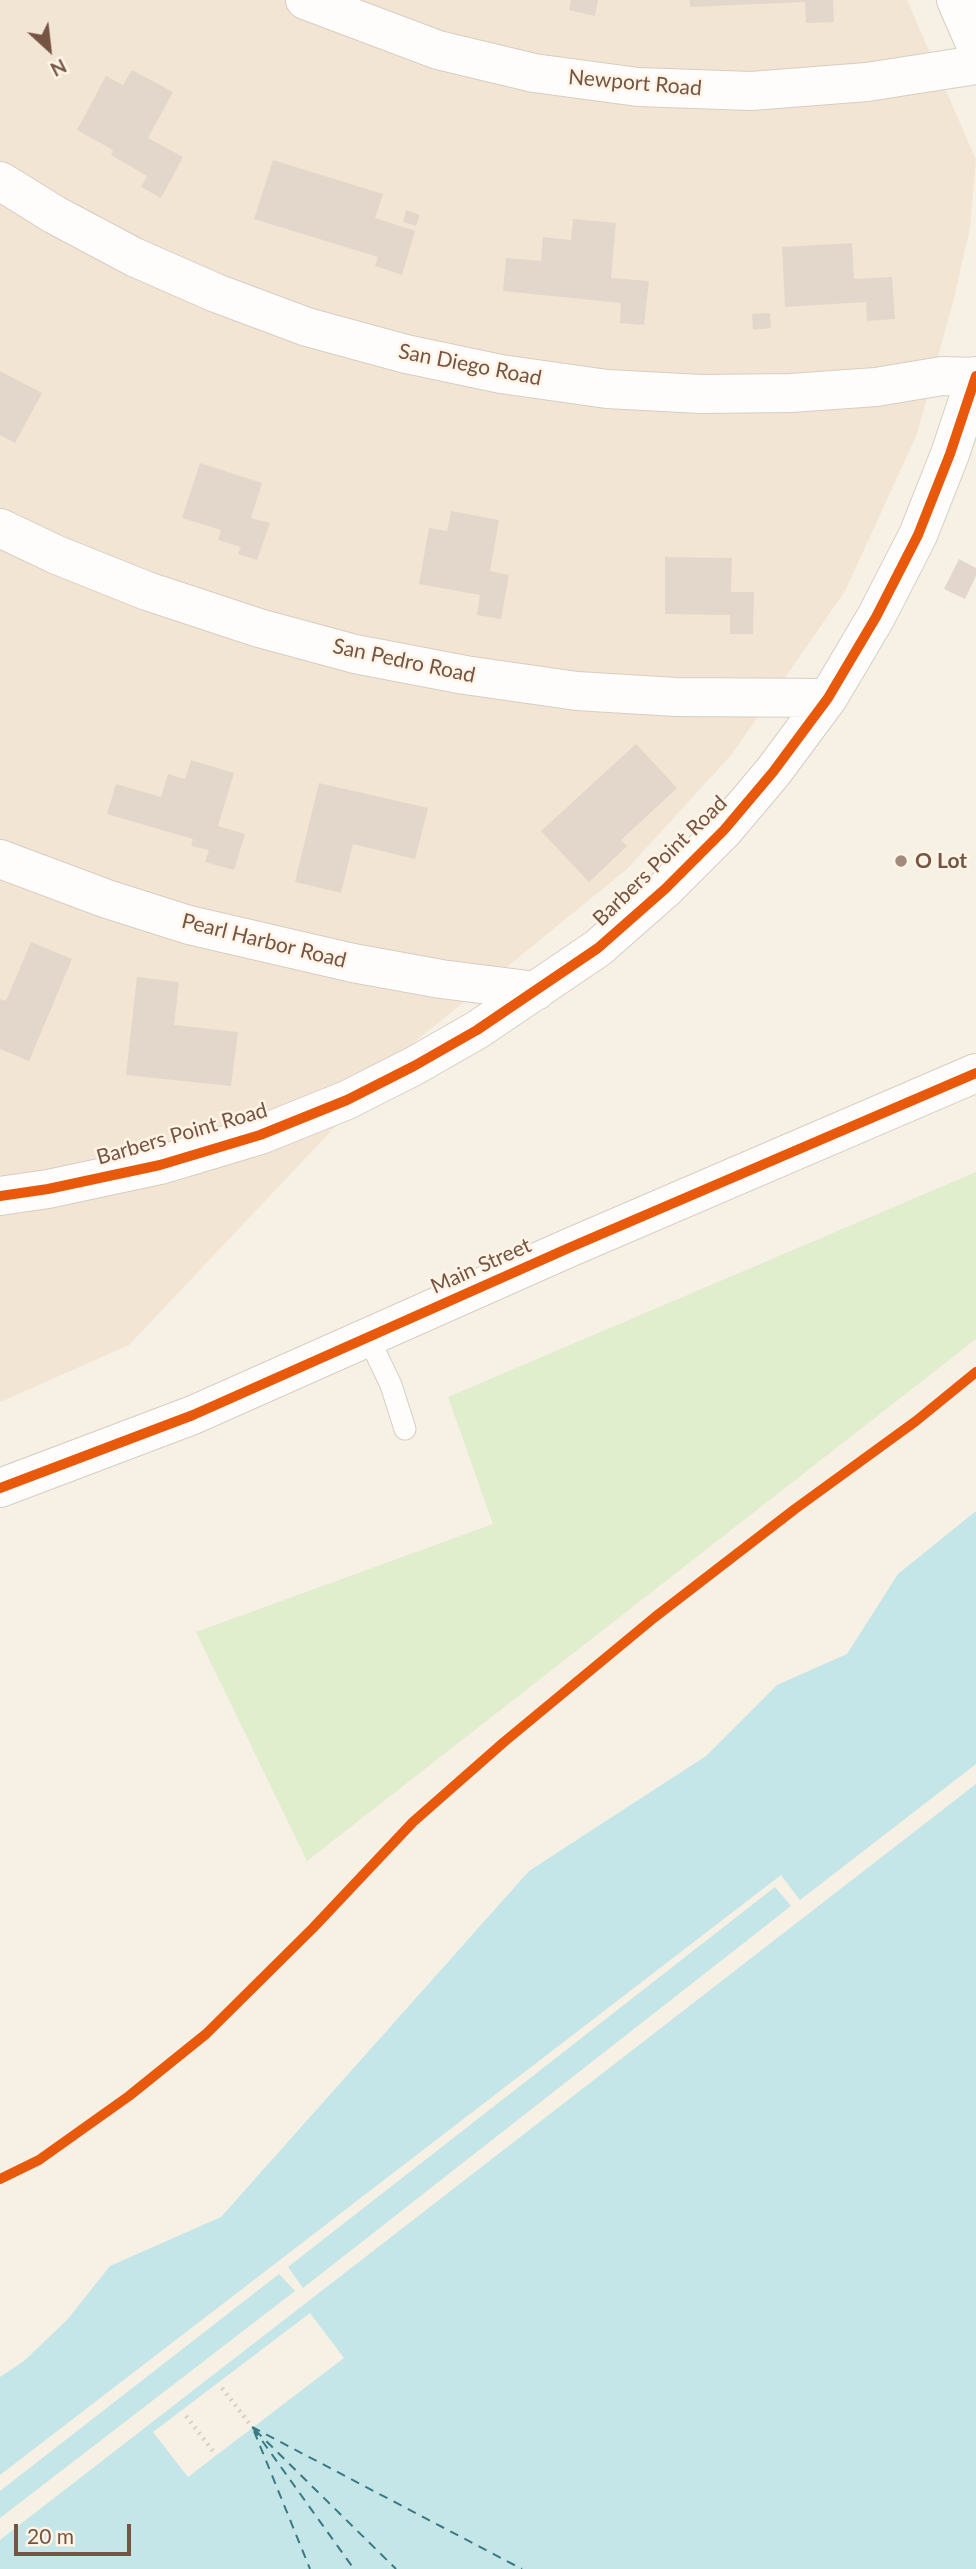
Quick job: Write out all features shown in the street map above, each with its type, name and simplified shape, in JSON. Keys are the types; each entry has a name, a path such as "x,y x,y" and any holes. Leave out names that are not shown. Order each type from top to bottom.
{"street":[{"name":"Newport Road","path":"304,0 438,50 534,73 638,87 751,91 867,82 976,65"},
{"path":"957,0 976,46"},
{"name":"San Diego Road","path":"0,181 55,215 134,257 216,293 307,327 406,354 501,374 607,389 701,394 803,392 876,387 942,376 976,376"},
{"name":"Barbers Point Road","path":"0,1196 48,1189 160,1165 260,1135 347,1100 414,1066 536,992 597,948 665,889 724,830 773,772 828,698 876,617 918,535 950,454 976,376"},
{"name":"San Pedro Road","path":"0,528 57,555 147,591 258,628 355,653 465,676 577,691 676,696 828,698"},
{"name":"Pearl Harbor Road","path":"0,859 107,899 189,925 353,963 536,992"},
{"name":"Main Street","path":"0,1488 193,1415 571,1247 976,1073"}],"lane":[{"path":"369,1339 391,1385 405,1429"}],"path":[{"path":"0,2179 39,2160 129,2096 206,2034 313,1928 413,1822 505,1742 655,1617 916,1421 976,1372"},
{"path":"222,2388 252,2427"},
{"path":"186,2416 216,2455"}],"shaded area":[{"path":"0,0 907,0 976,160 970,228 917,434 845,591 732,754 627,869 417,1040 129,1345 0,1402"}],"green space":[{"path":"976,1172 976,1339 307,1861 196,1632 493,1524 448,1397"}],"water":[{"path":"976,1511 976,2569 0,2569 0,2377 24,2361 67,2320 110,2266 221,2217 529,1871 706,1756 777,1685 847,1654 898,1574"}],"pier":[{"path":"976,1764 976,1784 0,2540 0,2518 295,2291 279,2274 0,2491 0,2475 781,1875 800,1900","holes":["775,1887 791,1906 303,2288 288,2267"]},
{"path":"310,2313 344,2358 188,2477 153,2432"}],"building":[{"path":"571,0 598,0 595,16 569,10"},
{"path":"690,0 833,0 834,22 806,23 805,2 690,7"},
{"path":"132,70 173,92 148,138 183,157 161,198 141,187 147,176 111,155 113,150 77,130 106,76 123,85"},
{"path":"273,160 383,194 375,218 415,231 402,275 375,266 378,257 254,219"},
{"path":"406,210 420,215 416,226 403,222"},
{"path":"573,219 616,223 611,278 649,281 644,325 620,323 621,303 503,291 506,258 541,261 543,237 571,240"},
{"path":"852,243 854,279 892,277 895,319 867,321 866,302 785,307 782,247"},
{"path":"770,313 771,328 753,330 752,314"},
{"path":"0,371 42,393 15,443 0,435"},
{"path":"200,463 262,483 251,518 270,523 257,560 238,554 241,547 218,540 221,530 182,518"},
{"path":"451,511 499,520 490,571 509,575 501,619 477,615 480,595 419,584 429,528 447,531"},
{"path":"665,557 732,558 731,592 754,592 753,634 730,634 730,615 665,614"},
{"path":"959,559 976,568 976,576 965,599 944,589"},
{"path":"636,744 677,788 621,840 627,846 589,882 541,831"},
{"path":"191,760 234,773 218,826 245,834 234,870 205,862 209,850 191,846 193,839 107,814 116,784 161,797 168,774 185,779"},
{"path":"319,783 428,808 415,859 353,844 341,893 295,882"},
{"path":"31,942 72,959 29,1061 0,1049 0,999 6,1001"},
{"path":"137,977 179,982 174,1025 238,1032 231,1086 126,1075"}],"ferry route":[{"path":"252,2427 522,2569"},
{"path":"253,2428 354,2569"},
{"path":"255,2430 396,2569"},
{"path":"254,2431 310,2569"}],"cycle path":[{"path":"0,1196 48,1189 160,1165 260,1135 347,1100 477,1030 598,948 665,889 724,830 773,772 828,698 876,617 918,535 950,454 976,376"},
{"path":"0,1488 193,1415 571,1247 976,1073"},
{"path":"0,2179 39,2160 129,2096 206,2034 313,1928 413,1822 504,1742 655,1617 795,1509 916,1421 976,1372"}],"place":[{"name":"O Lot","path":"901,861"}]}
